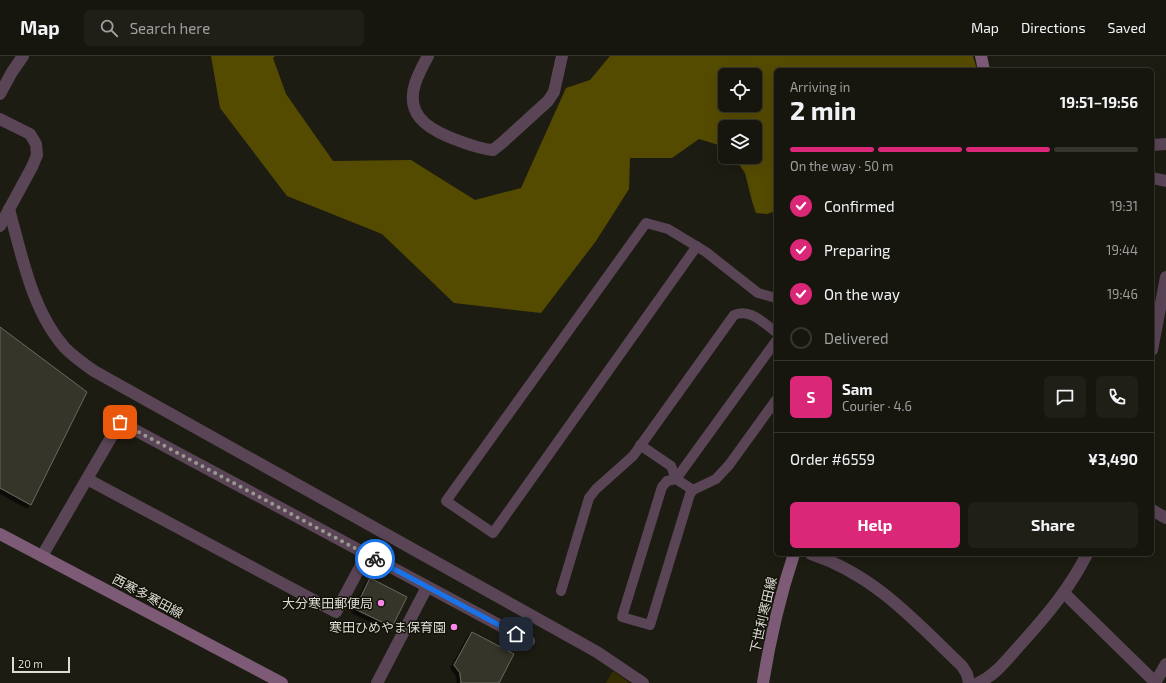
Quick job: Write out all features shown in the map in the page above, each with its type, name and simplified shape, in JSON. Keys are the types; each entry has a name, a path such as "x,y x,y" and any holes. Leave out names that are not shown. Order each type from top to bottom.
{"main road":[{"path":"981,56 984,68"},
{"name":"西寒多寒田線","path":"0,534 282,683"},
{"name":"下世利寒田線","path":"763,683 768,652 787,574 793,556"}],"street":[{"path":"0,94 23,56"},
{"path":"428,56 415,84 413,94 413,104 422,122 433,130 487,150 493,150 503,142 548,100 554,92 562,56"},
{"path":"0,119 30,134 36,144 37,155 0,226"},
{"path":"1154,145 1166,144"},
{"path":"1154,178 1166,181"},
{"path":"9,209 33,293 52,330 65,348 76,359 94,372 598,652 644,683"},
{"path":"1154,340 1166,277"},
{"path":"42,556 120,422 529,641"},
{"path":"86,479 336,612 367,554"},
{"path":"1154,511 1166,518"},
{"path":"816,556 856,574 894,601 962,666 967,674 969,683"},
{"path":"978,683 986,679 1001,666 1052,608 1064,594 1087,556"},
{"path":"377,683 427,586"},
{"path":"1064,594 1155,682 1166,664"}],"lane":[{"path":"697,246 493,533 446,501 646,223 668,229 697,246 706,252 758,293 774,297"},
{"path":"561,591 589,498 596,489 633,456 734,315 741,312 750,314 774,331"},
{"path":"774,344 676,479 667,481 662,486 622,617 650,625 690,494 693,490 716,479 729,465 774,403"},
{"path":"640,445 670,466 676,479 693,490"}],"shaded area":[{"path":"211,56 275,56 273,58 286,94 333,161 411,160 475,200 521,188 566,88 590,80 610,56 973,56 976,68 774,68 774,212 767,214 756,213 745,173 739,164 762,164 762,120 718,120 718,145 699,139 672,158 630,158 629,189 596,241 541,313 454,303 382,234 287,196 220,108"},
{"path":"613,671 630,683 606,683"}],"building":[{"path":"0,327 87,392 31,505 0,488"},
{"name":"大分寒田郵便局","path":"370,578 407,597 392,627 355,609"},
{"path":"472,632 514,654 499,683 461,683 460,673 454,665"}],"way so far":[{"path":"120,422 375,559"}],"place":[{"name":"大分寒田郵便局","path":"381,603"},
{"name":"寒田ひめやま保育園","path":"454,627"}],"route":[{"path":"375,559 516,634"}]}
